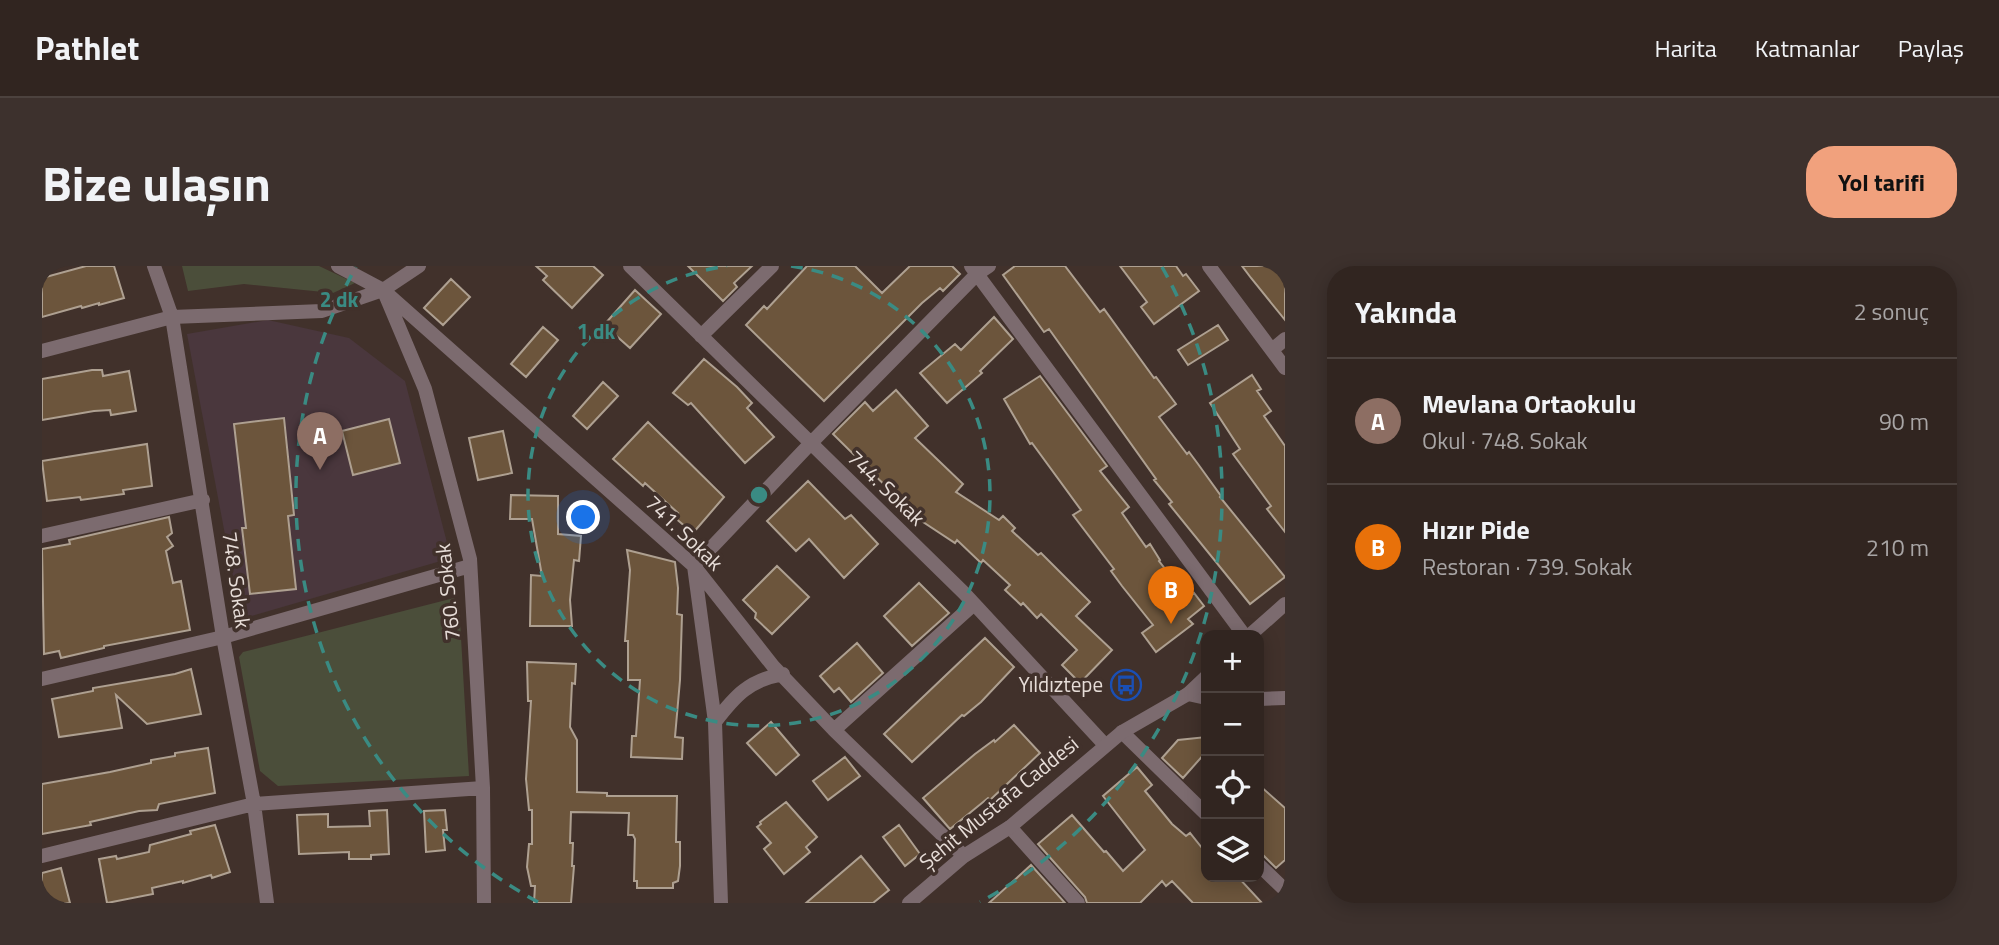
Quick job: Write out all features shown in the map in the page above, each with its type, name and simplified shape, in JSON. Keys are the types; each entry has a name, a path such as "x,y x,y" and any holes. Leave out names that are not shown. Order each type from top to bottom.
{"street":[{"name":"748. Sokak","path":"154,266 172,317 223,638 254,804 267,903"},
{"name":"741. Sokak","path":"338,266 383,290 694,566 773,666 834,730 964,856"},
{"path":"42,351 172,317 322,310 383,290 419,266"},
{"name":"744. Sokak","path":"630,266 974,604 1105,746"},
{"path":"701,335 772,266"},
{"path":"1209,266 1285,368"},
{"path":"720,903 715,722 694,566 979,269 1240,630"},
{"name":"760. Sokak","path":"383,290 425,388 470,566 483,788 484,903"},
{"path":"1272,350 1285,340"},
{"path":"42,536 203,500"},
{"path":"42,679 223,638 470,566"},
{"path":"834,730 974,604"},
{"path":"1256,630 1285,604"},
{"path":"715,722 737,693 768,676 783,674"},
{"name":"Şehit Mustafa Caddesi","path":"909,903 964,856 1010,827 1122,733 1188,694 1201,682"},
{"path":"1188,694 1201,697"},
{"path":"1264,699 1285,698"},
{"path":"1122,733 1201,809"},
{"path":"42,856 254,804 483,788"},
{"path":"1010,827 1078,903"},
{"path":"1264,870 1285,890"}],"shaded area":[{"path":"268,320 349,338 405,381 451,558 241,619 187,334"}],"green space":[{"path":"182,266 319,266 355,283 333,293 244,284 188,291"},
{"path":"454,598 459,603 469,776 278,786 260,771 239,657 243,652"}],"building":[{"path":"86,266 114,266 124,298 42,317 42,278"},
{"path":"536,266 593,266 603,275 572,308 543,280 547,276"},
{"path":"688,266 752,266 734,283 737,287 723,301"},
{"path":"807,266 855,266 882,293 910,266 952,266 960,274 943,291 940,288 922,303 824,401 746,325 764,306 767,309"},
{"path":"1015,266 1065,266 1100,312 1104,309 1176,404 1159,417 1285,577 1250,604 1169,504 1172,502 1049,329 1044,332 1003,275"},
{"path":"1120,266 1176,266 1199,291 1154,324 1141,307 1147,302"},
{"path":"1242,266 1285,266 1285,320 1251,278"},
{"path":"451,279 470,297 443,325 424,308"},
{"path":"635,290 661,314 630,348 604,325"},
{"path":"994,317 1013,339 980,371 982,373 947,403 920,373 955,344 961,350"},
{"path":"1218,325 1228,340 1188,365 1178,350"},
{"path":"543,327 558,340 526,377 511,364"},
{"path":"704,359 752,403 747,408 774,437 745,463 691,403 688,405 673,393"},
{"path":"102,370 103,376 129,371 136,411 111,415 110,410 94,411 42,420 42,379"},
{"path":"1252,375 1261,389 1257,391 1271,411 1264,416 1285,446 1285,532 1267,509 1271,506 1233,454 1240,449 1210,403"},
{"path":"1040,376 1107,466 1100,471 1129,507 1122,513 1146,547 1150,544 1159,561 1188,598 1194,593 1204,606 1188,619 1193,624 1156,652 1142,633 1153,625 1111,571 1114,569 1073,515 1081,510 1032,443 1030,444 1004,399"},
{"path":"603,382 618,396 587,429 573,416"},
{"path":"896,390 928,426 915,438 963,484 956,492 999,520 1003,516 1015,528 1012,531 1038,555 1041,553 1090,602 1076,616 1112,650 1080,683 1062,665 1077,650 1041,614 1037,618 1005,590 1010,585 983,560 981,563 957,540 955,543 920,520 833,434 865,402 873,411"},
{"path":"284,418 294,515 288,516 296,589 250,594 242,528 246,528 234,424"},
{"path":"389,419 400,463 353,475 342,431"},
{"path":"648,422 724,497 693,533 674,517 678,513 613,459"},
{"path":"503,431 512,473 478,480 469,438"},
{"path":"147,444 152,486 123,490 124,494 47,501 42,461"},
{"path":"808,481 845,519 851,515 878,544 844,578 809,539 796,551 767,521"},
{"path":"511,495 558,496 558,534 581,536 579,561 574,560 570,600 572,626 530,626 531,575 542,576 532,519 510,519"},
{"path":"169,517 172,533 167,537 173,546 166,551 173,583 181,581 190,630 104,646 61,658 59,651 44,654 42,549 70,544 69,540"},
{"path":"627,550 675,562 677,614 682,615 675,737 683,738 682,759 631,757 632,736 636,736 640,680 628,680 628,641 625,641 630,570"},
{"path":"777,566 809,597 772,634 755,618 756,613 743,600"},
{"path":"919,583 949,613 912,646 884,616"},
{"path":"985,638 1014,667 981,702 962,715 912,762 884,734"},
{"path":"857,643 883,673 851,702 839,688 834,692 820,676"},
{"path":"527,662 576,664 575,684 572,683 570,727 577,740 577,792 607,793 607,796 677,796 676,842 680,842 680,866 678,881 673,883 673,888 637,888 637,881 634,881 635,839 633,835 628,835 629,813 571,812 570,843 573,843 574,866 571,903 534,903 535,886 531,886 527,867 529,844 532,844 532,810 529,810 526,779 531,701 528,701"},
{"path":"191,669 201,714 147,724 116,695 122,728 59,737 52,699 93,691 93,688"},
{"path":"771,722 799,755 776,775 747,743"},
{"path":"1014,725 1040,753 990,800 988,798 950,829 923,798"},
{"path":"1201,738 1201,758 1183,778 1162,758 1178,740"},
{"path":"208,748 215,793 159,804 157,810 139,811 90,822 91,825 42,834 42,784 110,772 175,756 175,753"},
{"path":"845,757 860,776 828,800 813,781"},
{"path":"1137,767 1152,785 1145,791 1172,824 1186,836 1190,833 1201,847 1201,882 1243,882 1262,903 1193,903 1172,881 1166,886 1162,881 1140,903 1087,903 1085,897 1038,844 1072,815 1123,871 1145,850 1103,796"},
{"path":"1264,789 1285,808 1285,860 1276,868 1264,856"},
{"path":"786,802 817,837 806,847 810,852 784,874 764,849 771,843 757,827"},
{"path":"387,810 389,854 371,855 371,859 349,859 349,852 299,854 297,815 328,814 328,827 370,826 369,811"},
{"path":"445,810 445,850 426,852 424,811"},
{"path":"215,825 230,872 212,878 211,875 152,888 153,894 107,903 99,859 116,856 117,859 149,852 150,845"},
{"path":"899,825 920,854 905,866 883,837"},
{"path":"861,856 889,890 873,903 806,903"},
{"path":"1031,865 1065,903 989,903"},
{"path":"61,868 70,903 42,903 42,873"}],"place":[{"name":"Mevlana Ortaokulu","path":"320,470"},
{"name":"Hızır Pide","path":"1171,624"},
{"name":"Yıldıztepe","path":"1126,685"}]}
